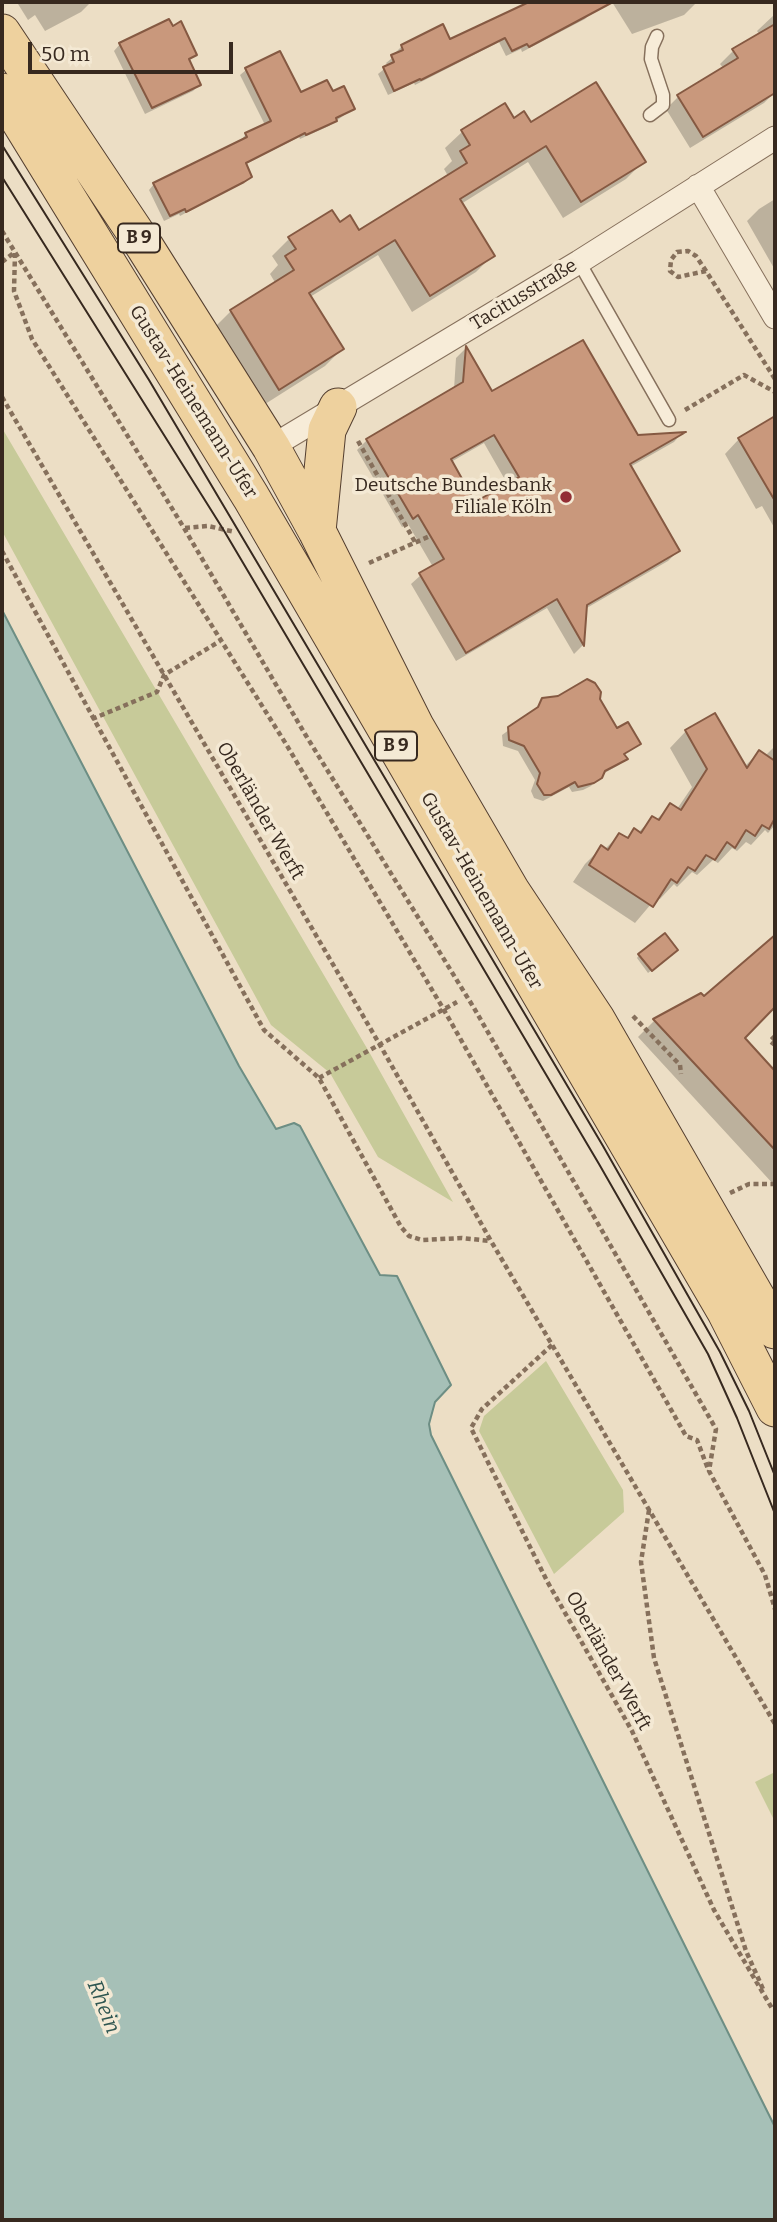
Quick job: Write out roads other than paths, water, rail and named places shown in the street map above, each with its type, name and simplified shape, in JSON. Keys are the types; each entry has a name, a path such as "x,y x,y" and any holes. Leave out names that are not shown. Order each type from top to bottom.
{"main road":[{"name":"Gustav-Heinemann-Ufer","path":"2,33 145,247 252,459 726,1312 775,1408"},
{"name":"Gustav-Heinemann-Ufer","path":"2,92 252,459 317,531 415,726 511,891 596,1020 775,1330"},
{"path":"317,531 327,430 338,407"}],"street":[{"name":"Tacitusstraße","path":"252,459 579,262 775,138"},
{"path":"698,186 775,317"}],"lane":[{"path":"650,115 663,105 663,95 651,60 652,47 657,36"},
{"path":"579,262 669,420"}],"water":[{"name":"Rhein","path":"2,610 239,1066 276,1129 294,1123 300,1126 380,1275 397,1276 451,1385 435,1402 429,1424 431,1435 775,2127 775,2220 2,2220"}],"tram line":[{"path":"2,145 149,380 603,1146 720,1352 749,1411 775,1476"},
{"path":"2,177 223,529 599,1164 708,1354 775,1514"}],"place":[{"name":"Deutsche Bundesbank Filiale Köln","path":"566,497"}]}
